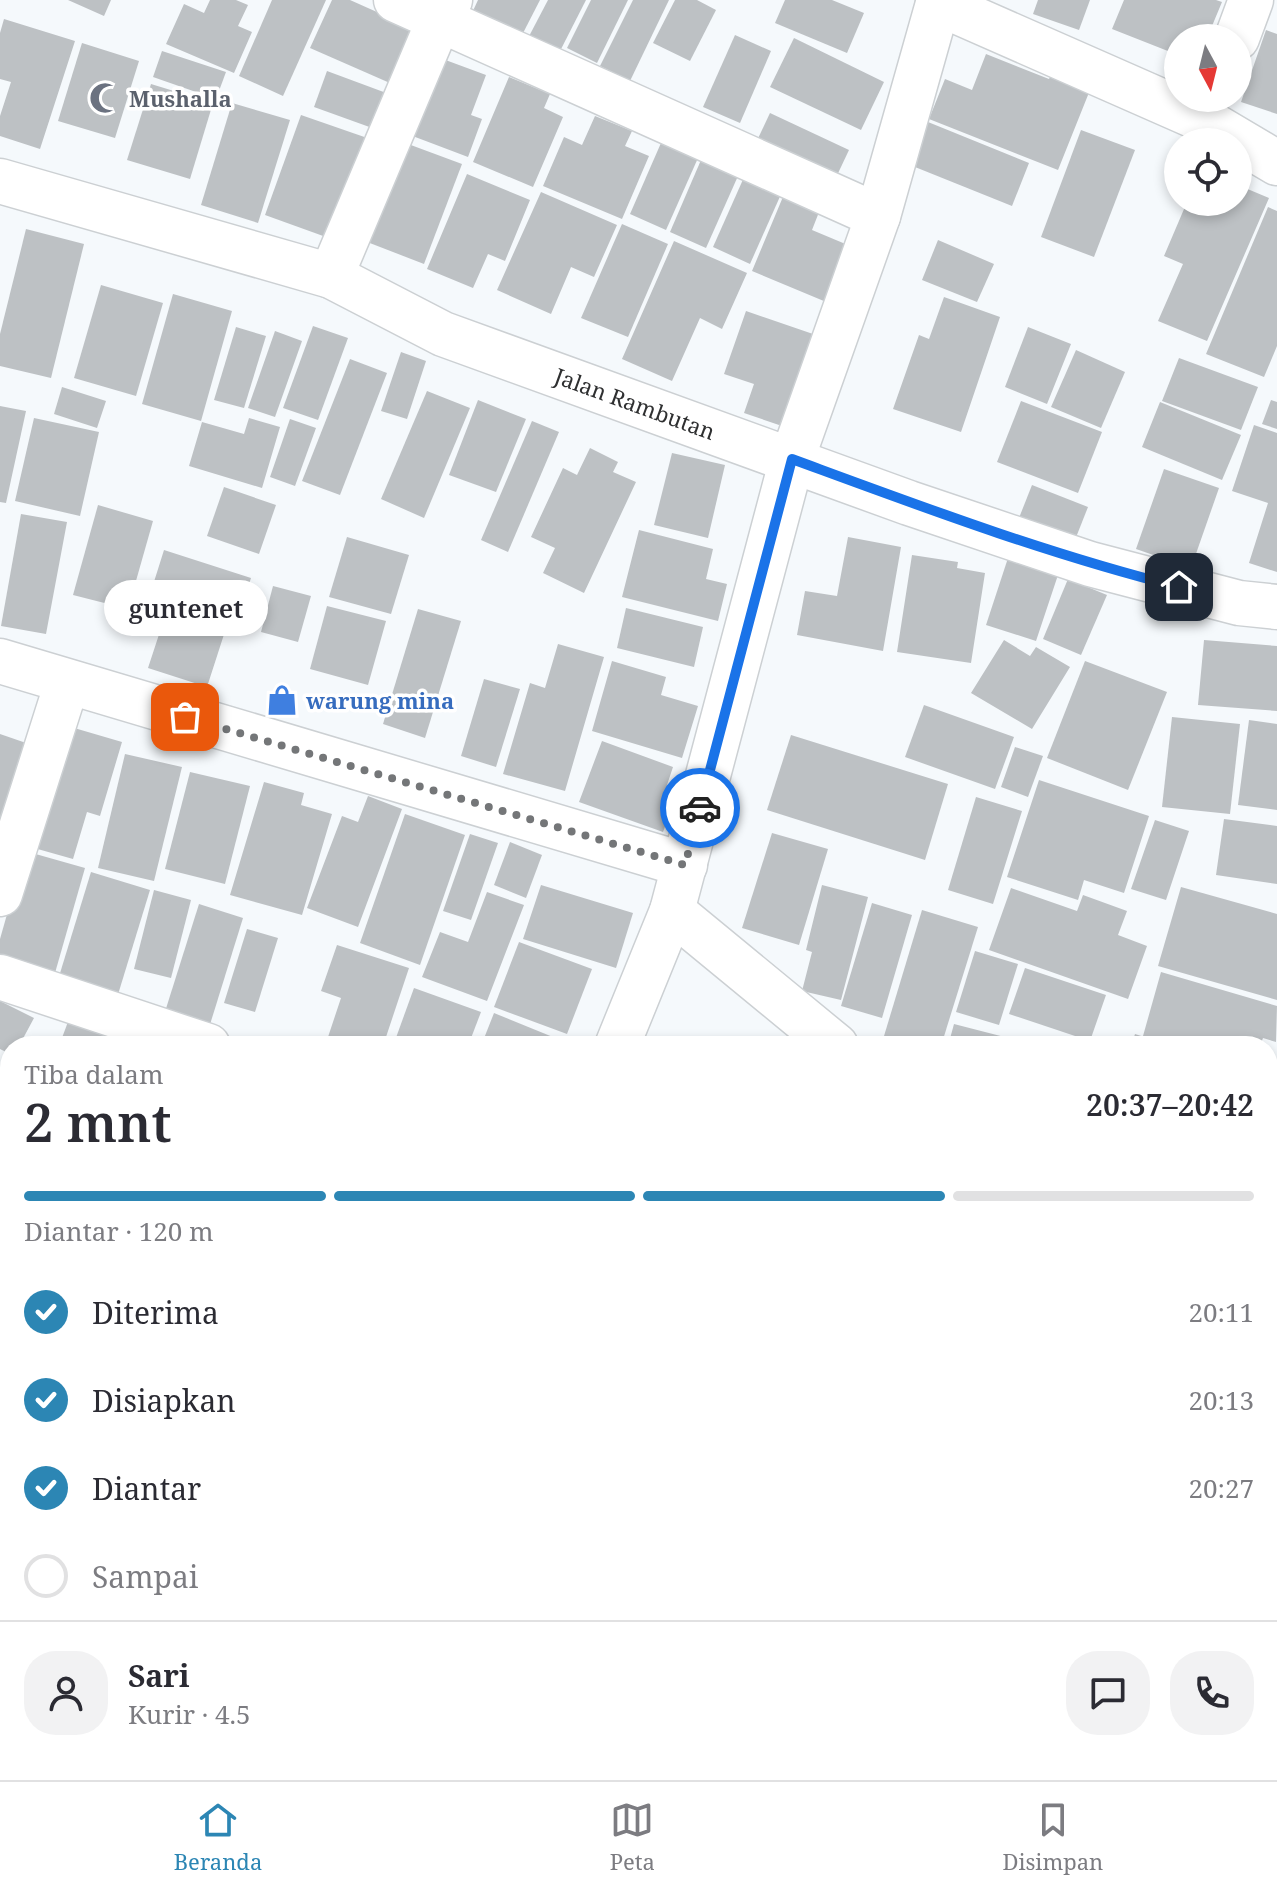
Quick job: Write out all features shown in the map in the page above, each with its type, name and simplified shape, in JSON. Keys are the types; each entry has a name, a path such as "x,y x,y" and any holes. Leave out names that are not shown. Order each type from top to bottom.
{"street":[{"path":"396,0 444,10 878,216"},
{"path":"1242,24 1251,0"},
{"path":"621,1036 672,911 792,459 878,216 938,1 1164,92"},
{"path":"331,276 444,10"},
{"path":"1213,112 1277,163"},
{"name":"Jalan Rambutan","path":"0,181 331,276 443,334 909,503 1090,564 1239,603 1277,607"},
{"path":"0,661 685,865"},
{"path":"0,894 67,683"},
{"path":"672,911 824,1036"},
{"path":"0,977 178,1036"}],"building":[{"path":"68,0 111,0 104,16"},
{"path":"210,0 236,0 248,5 238,26 252,32 234,73 166,44 184,4 204,13"},
{"path":"272,0 326,0 283,96 239,76"},
{"path":"332,0 350,0 424,33 399,87 310,48"},
{"path":"478,0 540,0 521,37 472,13"},
{"path":"548,0 586,0 557,57 526,42"},
{"path":"591,0 628,0 597,63 567,48"},
{"path":"633,0 669,0 630,81 600,66"},
{"path":"675,0 697,0 716,10 690,61 653,43"},
{"path":"785,0 832,0 864,13 847,53 775,23"},
{"path":"1038,0 1090,0 1079,30 1033,14"},
{"path":"1124,0 1222,2 1213,24 1164,24 1164,49 1112,29"},
{"path":"4,19 75,41 40,149 0,136 0,116 11,82 0,79 0,33"},
{"path":"1266,30 1277,34 1277,114 1252,106 1252,70"},
{"path":"735,35 771,51 740,123 703,107"},
{"path":"794,38 884,82 861,130 770,87"},
{"path":"82,43 139,61 115,138 58,121"},
{"path":"162,51 226,72 216,99 153,77"},
{"path":"986,54 1049,79 1051,75 1090,90 1058,170 929,119 945,79 972,90"},
{"path":"432,55 486,75 471,115 482,119 468,157 402,132"},
{"path":"327,71 389,94 375,129 314,107"},
{"path":"509,77 550,94 544,108 563,117 533,187 473,162"},
{"path":"151,84 213,103 190,179 127,160"},
{"path":"232,103 290,120 258,223 201,205"},
{"path":"770,113 849,150 832,186 753,149"},
{"path":"301,115 373,140 337,241 265,215"},
{"path":"595,116 632,131 625,146 649,156 622,219 543,186 564,137 582,145"},
{"path":"928,122 1029,163 1012,206 910,165"},
{"path":"1081,130 1135,150 1094,257 1041,237"},
{"path":"400,141 462,164 424,264 362,240"},
{"path":"661,143 698,158 666,230 630,214"},
{"path":"701,160 738,176 706,248 670,232"},
{"path":"467,174 530,200 505,261 488,254 473,288 427,269"},
{"path":"745,175 782,192 750,264 713,247"},
{"path":"1252,191 1269,198 1207,341 1158,321 1183,264 1164,256 1181,216 1252,216"},
{"path":"541,192 617,225 594,277 571,267 551,314 497,290"},
{"path":"785,192 821,207 812,230 855,248 831,304 752,271"},
{"path":"1268,207 1277,211 1277,346 1264,377 1206,354"},
{"path":"622,224 668,244 628,337 581,318"},
{"path":"26,229 84,244 51,378 0,366 0,334"},
{"path":"938,240 994,264 977,302 922,280"},
{"path":"674,241 747,273 722,329 700,318 672,381 622,359"},
{"path":"101,285 163,303 136,396 74,378"},
{"path":"173,294 232,311 201,421 142,404"},
{"path":"944,297 1000,317 961,432 893,409 919,335 929,339"},
{"path":"746,311 813,334 782,426 744,413 754,384 724,374"},
{"path":"313,326 348,338 318,420 283,408"},
{"path":"236,327 266,336 244,408 214,400"},
{"path":"1028,327 1071,344 1047,404 1005,387"},
{"path":"275,331 302,341 275,417 248,408"},
{"path":"1076,350 1125,372 1101,428 1051,407"},
{"path":"401,352 426,361 407,419 381,411"},
{"path":"1179,358 1258,387 1241,430 1162,401"},
{"path":"350,359 387,373 340,495 302,481"},
{"path":"62,387 106,401 97,428 54,414"},
{"path":"427,391 470,408 424,518 381,499"},
{"path":"478,400 526,419 496,492 449,475"},
{"path":"1271,400 1277,402 1277,429 1262,424"},
{"path":"1021,401 1102,432 1078,493 997,462"},
{"path":"1160,402 1241,435 1222,480 1142,447"},
{"path":"0,406 26,411 6,503 0,502"},
{"path":"34,418 99,432 80,516 15,501"},
{"path":"249,418 280,427 262,488 189,466 202,422 244,434"},
{"path":"290,419 316,428 295,486 270,477"},
{"path":"532,421 559,432 508,552 481,540"},
{"path":"1254,425 1277,433 1277,572 1249,563 1268,503 1232,491"},
{"path":"590,448 618,462 613,472 636,482 584,593 543,573 555,548 531,537 563,468 577,475"},
{"path":"672,453 725,465 708,538 654,525"},
{"path":"1164,469 1219,488 1191,568 1136,549"},
{"path":"1032,485 1088,507 1073,545 1017,523"},
{"path":"224,487 276,505 259,554 207,536"},
{"path":"98,505 153,521 128,609 73,595"},
{"path":"21,514 67,522 46,634 1,626"},
{"path":"639,530 713,549 706,579 727,584 718,621 622,597"},
{"path":"347,537 409,555 391,614 329,597"},
{"path":"848,537 901,547 883,651 797,635 805,591 837,596"},
{"path":"164,550 251,578 236,625 228,622 207,687 148,668 167,610 147,604"},
{"path":"912,555 958,562 957,568 985,573 971,663 897,652"},
{"path":"1008,558 1058,575 1036,641 986,625"},
{"path":"1068,579 1107,595 1081,655 1043,639"},
{"path":"273,586 311,596 298,642 261,632"},
{"path":"327,606 386,621 368,685 310,669"},
{"path":"626,608 703,627 694,667 617,648"},
{"path":"418,609 461,621 425,738 383,724"},
{"path":"1004,640 1030,656 1036,647 1070,667 1032,729 971,693"},
{"path":"1204,640 1277,646 1277,711 1198,705"},
{"path":"558,644 604,657 565,791 503,774 530,683 545,688"},
{"path":"612,661 666,677 661,695 698,706 682,758 592,731"},
{"path":"1085,661 1167,692 1128,790 1047,758"},
{"path":"484,679 520,689 496,767 461,756"},
{"path":"924,705 1014,737 995,789 905,757"},
{"path":"1172,717 1240,724 1230,814 1162,807"},
{"path":"1249,720 1277,724 1277,810 1238,805"},
{"path":"64,725 122,742 100,816 87,812 73,859 27,846"},
{"path":"0,734 29,744 0,826"},
{"path":"791,735 948,784 925,860 767,810"},
{"path":"602,741 673,767 664,794 676,798 663,832 579,802"},
{"path":"1015,747 1043,756 1028,797 1001,787"},
{"path":"125,754 182,767 154,881 98,868"},
{"path":"190,772 250,786 225,884 165,869"},
{"path":"1039,780 1149,816 1124,893 1084,880 1078,900 1007,877"},
{"path":"264,782 304,793 301,805 332,814 302,915 230,895"},
{"path":"368,796 402,809 358,927 307,908 342,816 358,822"},
{"path":"976,797 1022,811 993,904 948,890"},
{"path":"405,814 465,835 420,965 360,943"},
{"path":"1224,819 1277,826 1277,884 1216,875"},
{"path":"1155,820 1189,831 1166,900 1131,889"},
{"path":"772,833 828,849 799,945 742,928"},
{"path":"470,834 498,843 471,920 443,911"},
{"path":"510,842 542,855 526,898 494,885"},
{"path":"25,851 85,868 53,980 0,964 0,939"},
{"path":"91,872 150,890 116,1001 57,983"},
{"path":"541,885 633,913 616,968 523,939"},
{"path":"822,885 868,897 841,1000 802,991 812,952 806,950"},
{"path":"1181,887 1277,914 1277,1000 1158,966"},
{"path":"1011,888 1077,911 1083,895 1127,911 1118,935 1147,946 1128,999 989,950"},
{"path":"154,890 191,900 171,978 134,969"},
{"path":"487,892 524,905 487,1001 422,977 440,932 468,942"},
{"path":"872,903 912,915 882,1018 841,1006"},
{"path":"199,904 243,918 208,1031 163,1018"},
{"path":"922,910 978,927 944,1036 884,1036"},
{"path":"247,929 278,938 255,1012 224,1003"},
{"path":"519,942 592,969 567,1034 494,1007"},
{"path":"337,945 409,968 386,1036 328,1036 341,998 321,991"},
{"path":"975,951 1018,964 999,1025 956,1012"},
{"path":"1025,968 1106,995 1092,1036 1075,1036 1009,1014"},
{"path":"1161,972 1277,1006 1276,1036 1143,1036"},
{"path":"414,988 481,1012 472,1036 397,1036"},
{"path":"0,1001 34,1018 24,1036 0,1036"},
{"path":"494,1013 550,1036 485,1036"},
{"path":"69,1019 109,1033 108,1036 63,1036"},
{"path":"954,1024 1001,1036 951,1036"}],"way so far":[{"path":"185,717 685,865 700,808"}],"place":[{"name":"Mushalla","path":"105,98"},
{"name":"warung mina","path":"282,700"},
{"name":"guntenet","path":"185,717"}],"route":[{"path":"700,808 792,459 909,503 1090,564 1179,587"}]}
